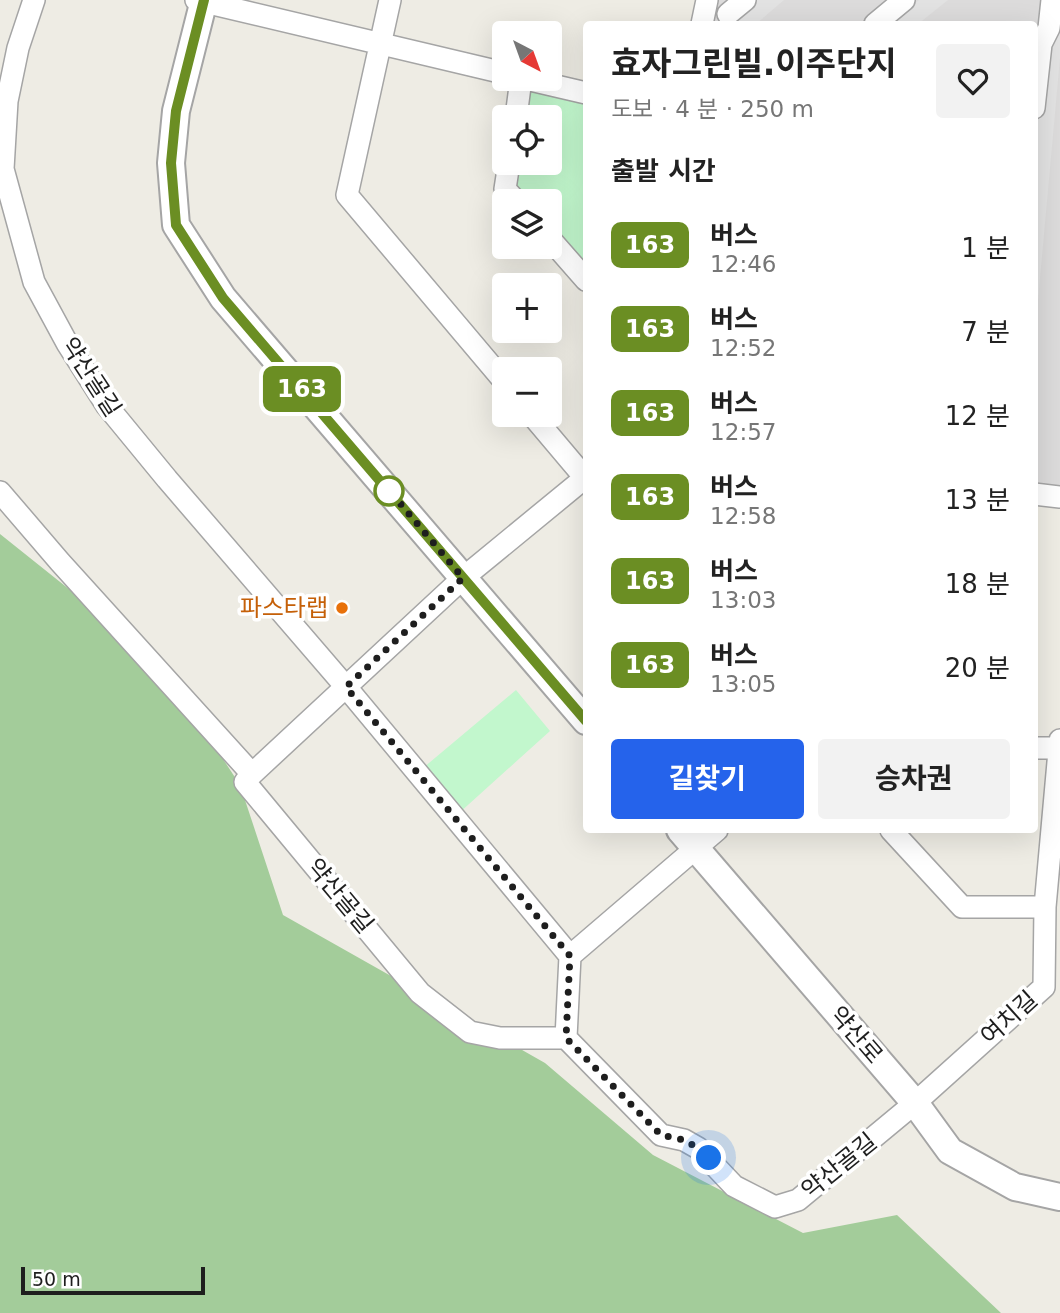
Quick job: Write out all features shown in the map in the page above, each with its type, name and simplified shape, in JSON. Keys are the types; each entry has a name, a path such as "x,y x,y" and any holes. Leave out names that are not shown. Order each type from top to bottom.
{"street":[{"name":"약산골길","path":"34,0 18,48 7,101 3,169 34,282 68,343 107,406 570,956"},
{"path":"390,0 347,195 492,367"},
{"path":"702,21 706,0"},
{"path":"879,21 904,0"},
{"path":"1038,47 1049,28 1052,0"},
{"path":"492,71 201,1 176,111 171,163 176,225 223,298 583,718"},
{"path":"562,88 583,92"},
{"path":"562,253 583,277"},
{"path":"542,427 583,474"},
{"path":"252,774 463,578 583,480"},
{"name":"약산골길","path":"0,492 252,774 245,782 420,993 470,1032 500,1038 566,1038 661,1135 684,1140 698,1148 734,1186 775,1207 798,1200 915,1103"},
{"path":"1038,494 1060,497"},
{"name":"여치길","path":"915,1103 1044,987 1045,906 1060,740"},
{"path":"1038,748 1059,748"},
{"path":"566,1038 570,956 689,839 708,833"},
{"path":"894,833 962,907 1045,906"},
{"name":"약산로","path":"689,839 915,1103 950,1151 1016,1187 1060,1197"}],"shaded area":[{"path":"708,0 1060,0 1060,497 1038,494 1038,21 703,21"},
{"path":"754,0 784,0 760,21 730,20"},
{"path":"919,0 948,0 922,21 893,21"},
{"path":"1060,9 1060,58 1038,300 1038,63"}],"green space":[{"path":"562,88 583,92 583,277 562,253 562,189 514,189 511,175 562,175 562,105 518,105 519,91 562,91"},
{"path":"0,534 159,661 240,785 283,915 545,1063 653,1155 803,1233 897,1215 1001,1313 0,1313"},
{"path":"516,690 550,731 458,814 423,768"}],"bus line":[{"name":"163","path":"204,0 176,111 171,163 176,225 223,298 583,718"}],"place":[{"name":"파스타랩","path":"342,608"}],"route":[{"path":"389,491 383,483 463,578 346,687 562,950 570,956 566,1038 661,1135 684,1140 709,1158"}]}
